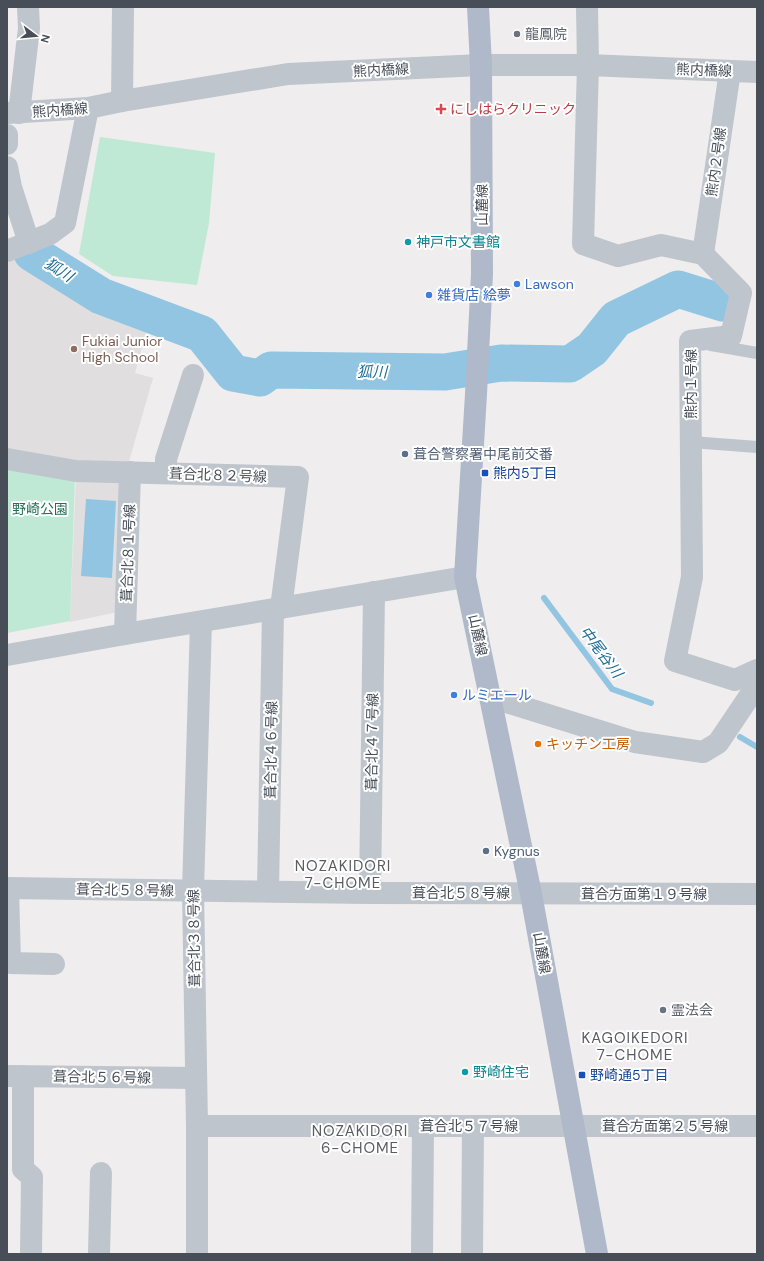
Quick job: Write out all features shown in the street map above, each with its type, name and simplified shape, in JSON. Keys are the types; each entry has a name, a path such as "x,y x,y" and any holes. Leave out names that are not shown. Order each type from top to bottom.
{"main road":[{"name":"山麓線","path":"478,7 481,65 482,274 465,577 531,894 597,1254"}],"street":[{"path":"13,113 28,28 28,7"},
{"path":"122,101 123,7"},
{"path":"587,7 588,65 583,244 618,256 661,245 703,254"},
{"name":"熊内橋線","path":"13,113 88,108 122,101 288,74 481,65 588,65 757,72"},
{"name":"熊内２号線","path":"703,254 730,71"},
{"path":"7,251 50,234 64,223 88,108"},
{"path":"7,135 7,144"},
{"path":"7,167 11,187 29,243"},
{"name":"熊内１号線","path":"703,254 741,294 731,336 690,341 692,577 675,661 735,680 757,670"},
{"path":"166,473 166,460 193,375"},
{"name":"葺合北８２号線","path":"7,459 76,471 298,477 277,609"},
{"name":"葺合北８１号線","path":"125,634 130,472"},
{"path":"7,655 465,577"},
{"name":"葺合北４７号線","path":"370,892 374,592"},
{"name":"葺合北４６号線","path":"268,891 277,609"},
{"name":"葺合北３８号線","path":"196,1254 197,1126 193,890 201,622"},
{"path":"490,697 634,742 703,752 718,743 751,694 757,674"},
{"path":"7,888 10,963 54,964"},
{"name":"葺合北５８号線","path":"7,888 531,894"},
{"name":"葺合方面第１９号線","path":"531,894 757,894"},
{"path":"15,1076 24,1169 32,1177 31,1254"},
{"name":"葺合北５６号線","path":"15,1076 196,1078"},
{"name":"葺合北５７号線","path":"197,1126 574,1126"},
{"path":"422,1254 423,1126"},
{"path":"472,1254 473,1126"},
{"name":"葺合方面第２５号線","path":"574,1126 757,1126"},
{"path":"99,1254 101,1173"}],"lane":[{"path":"690,341 757,353"},
{"path":"691,442 757,447"}],"shaded area":[{"name":"Fukiai Junior High School","path":"23,252 64,285 148,325 135,373 153,378 128,465 7,454 7,256"},
{"path":"76,478 123,480 118,612 70,622"}],"green space":[{"path":"100,137 215,153 209,223 197,285 113,276 79,254"},
{"name":"野崎公園","path":"7,467 75,478 70,621 7,633"}],"water":[{"path":"86,499 116,501 112,578 81,576"}],"waterway":[{"name":"狐川","path":"32,253 101,296 202,334 233,373 260,378 271,370 445,372 501,363 570,364 592,349 616,319 678,289 723,303"},
{"name":"中尾谷川","path":"544,598 612,689 651,703"},
{"name":"中尾谷川","path":"740,737 757,747"}],"place":[{"name":"龍鳳院","path":"517,34"},
{"name":"にしはらクリニック","path":"441,109"},
{"name":"神戸市文書館","path":"408,242"},
{"name":"Lawson","path":"517,284"},
{"name":"雑貨店 絵夢","path":"429,295"},
{"name":"Fukiai Junior High School","path":"74,349"},
{"name":"葺合警察署中尾前交番","path":"405,454"},
{"name":"熊内5丁目","path":"485,473"},
{"name":"ルミエール","path":"454,695"},
{"name":"キッチン工房","path":"538,744"},
{"name":"Kygnus","path":"486,851"},
{"name":"霊法会","path":"663,1010"},
{"name":"野崎住宅","path":"465,1072"},
{"name":"野崎通5丁目","path":"582,1075"}],"district":[{"name":"NOZAKIDORI 7-CHOME","path":"343,874"},
{"name":"KAGOIKEDORI 7-CHOME","path":"635,1046"},
{"name":"NOZAKIDORI 6-CHOME","path":"360,1140"}]}
